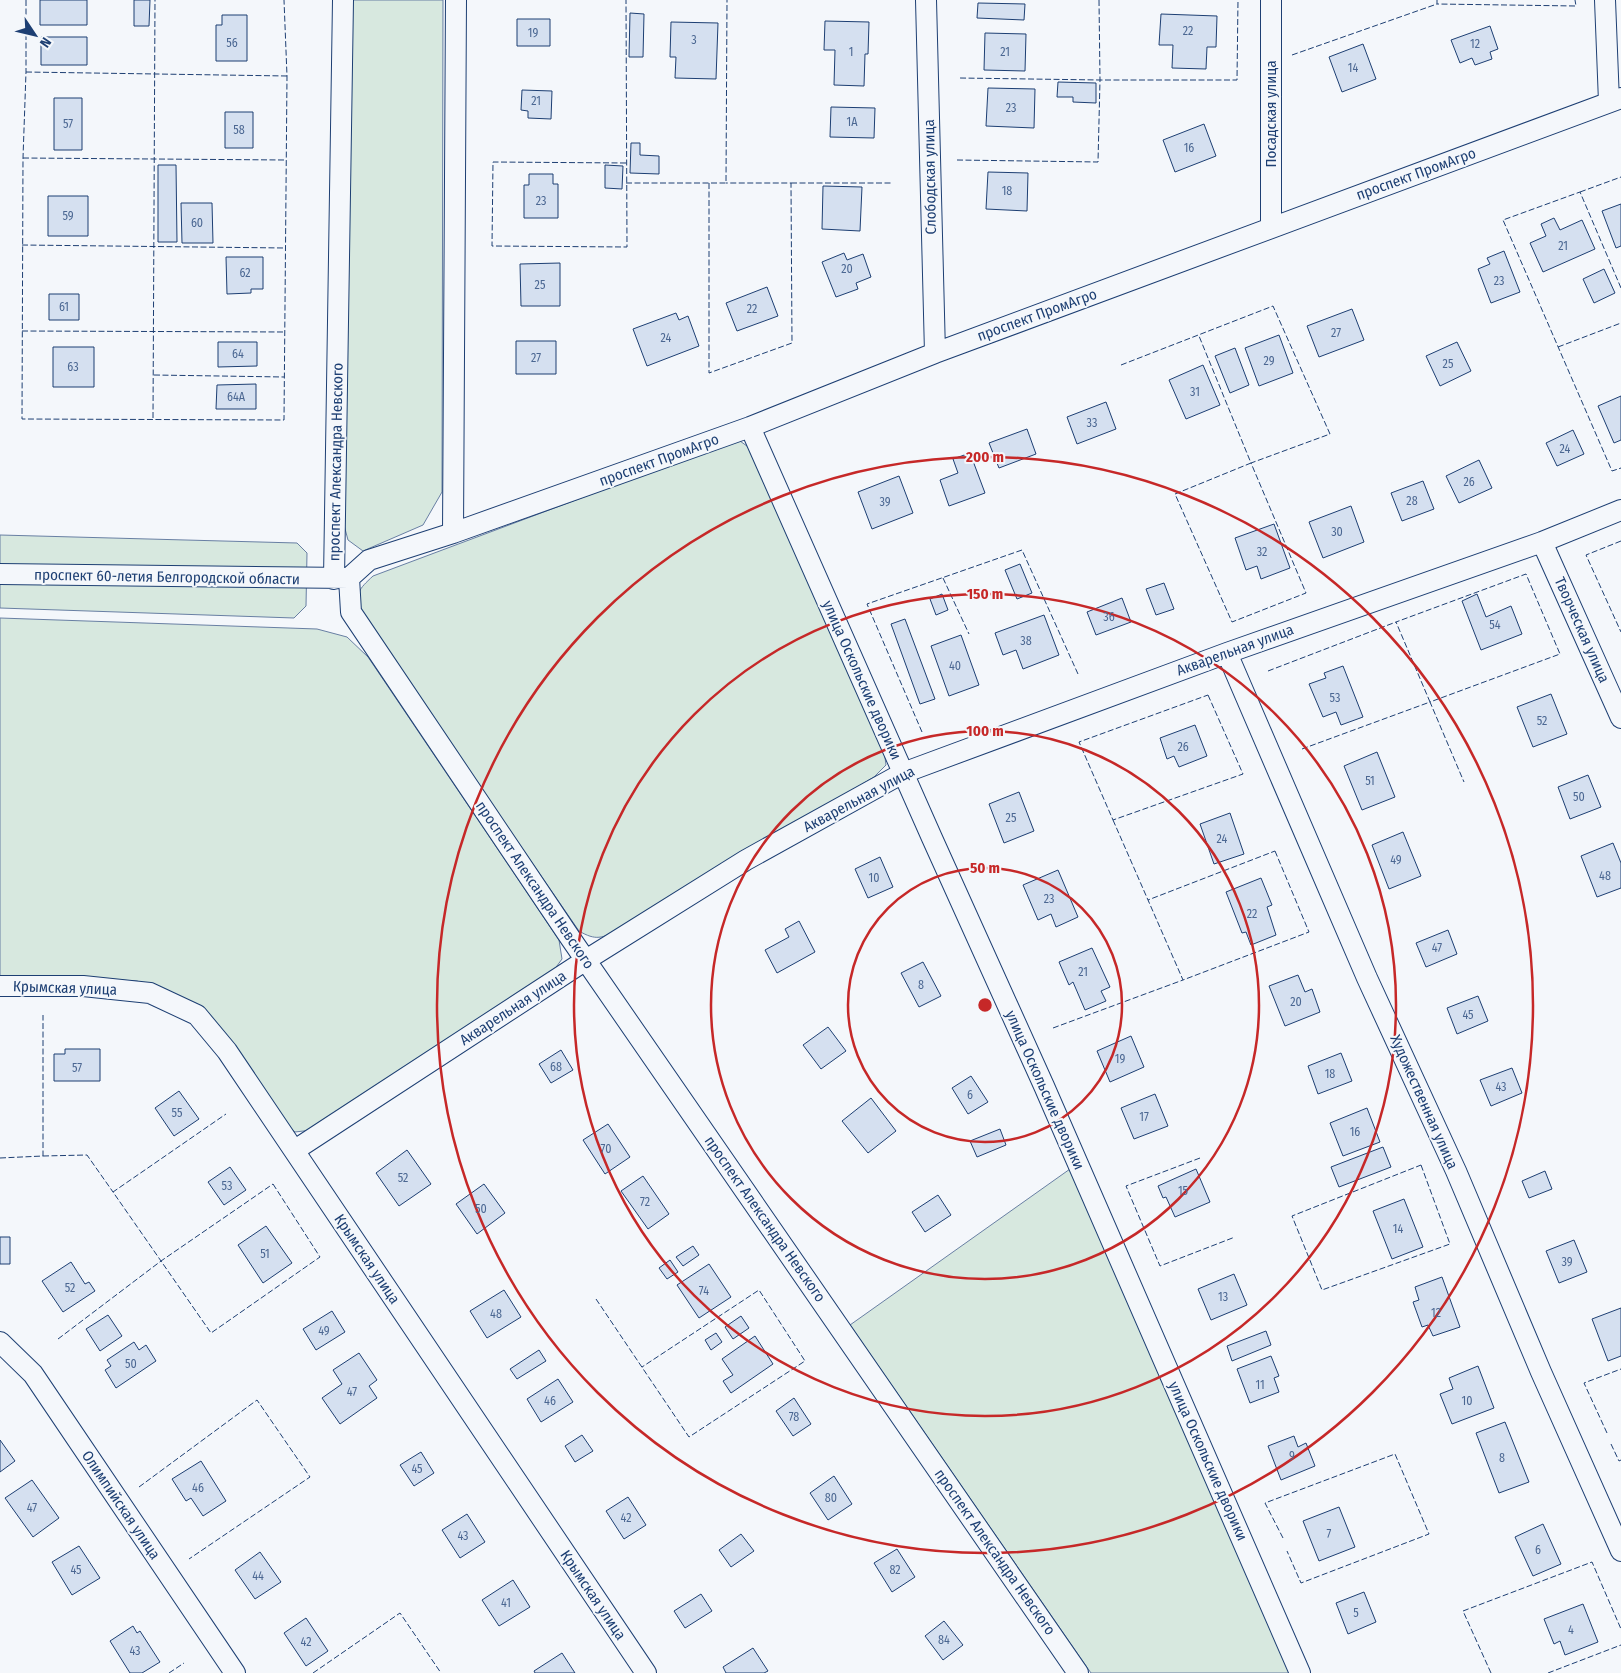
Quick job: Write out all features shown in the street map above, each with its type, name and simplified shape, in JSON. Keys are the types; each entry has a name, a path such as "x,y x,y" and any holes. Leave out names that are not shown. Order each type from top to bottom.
{"street":[{"name":"проспект Александра Невского","path":"343,0 342,579 351,612 586,960 1078,1673"},
{"path":"453,533 456,0"},
{"name":"Слободская улица","path":"926,0 935,353"},
{"name":"Посадская улица","path":"1271,0 1271,228"},
{"path":"1605,0 1615,100"},
{"name":"проспект ПромАгро","path":"342,579 369,560 453,533 750,427 935,353 1615,100"},
{"name":"улица Оскольские дворики","path":"750,427 1052,1104 1300,1673"},
{"name":"Акварельная улица","path":"295,1150 586,960 746,860 903,773 1227,653 1542,542 1621,510"},
{"name":"Творческая улица","path":"1542,542 1621,718"},
{"name":"проспект 60-летия Белгородской области","path":"0,574 342,579"},
{"name":"Художественная улица","path":"1227,653 1367,978 1456,1171 1541,1372 1621,1551"},
{"name":"Крымская улица","path":"0,986 83,986 150,992 197,1015 227,1051 295,1150 646,1673"},
{"name":"Олимпийская улица","path":"0,1342 33,1374 235,1673"}],"shaded area":[{"path":"351,0 443,0 442,492 423,525 363,551 348,540 344,525"},
{"path":"740,441 751,449 884,750 886,765 874,777 619,930 599,937 590,936 579,931 360,613 359,592 373,576 725,444"},
{"path":"0,535 297,543 307,553 306,606 294,618 0,608"},
{"path":"0,618 317,629 347,637 368,657 559,940 562,959 554,970 312,1130 295,1132 281,1120 179,996 137,981 80,978 0,978"},
{"path":"1070,1169 1291,1673 1091,1673 850,1325"}],"building":[{"path":"40,0 87,0 87,25 40,25"},
{"path":"134,0 150,0 149,26 134,26"},
{"path":"978,3 1025,4 1024,20 977,18"},
{"path":"630,13 644,14 643,57 629,57"},
{"path":"1161,14 1217,16 1216,47 1207,47 1206,69 1172,68 1173,45 1159,45"},
{"path":"222,15 247,15 247,61 216,61 216,25 222,25"},
{"path":"517,19 550,19 550,46 517,46"},
{"path":"825,21 869,22 864,86 834,85 835,50 824,50"},
{"path":"671,22 718,23 716,79 675,78 676,57 670,57"},
{"path":"1490,26 1498,49 1490,52 1492,59 1475,65 1472,58 1460,63 1451,40"},
{"path":"985,33 1026,34 1025,71 984,70"},
{"path":"41,37 87,37 87,65 41,65"},
{"path":"1363,44 1376,79 1342,92 1329,57"},
{"path":"1058,82 1096,83 1096,103 1073,102 1073,97 1057,97"},
{"path":"988,88 1035,89 1034,128 986,126"},
{"path":"522,90 552,91 551,119 528,118 528,111 521,110"},
{"path":"54,98 82,98 82,150 54,150"},
{"path":"831,107 875,108 874,138 830,137"},
{"path":"225,112 253,112 253,148 225,148"},
{"path":"1204,124 1216,156 1175,172 1163,140"},
{"path":"631,143 640,143 640,155 659,156 659,174 630,173"},
{"path":"158,165 176,165 177,242 158,242"},
{"path":"605,165 623,166 622,189 605,188"},
{"path":"988,172 1028,173 1027,211 986,209"},
{"path":"529,174 553,174 553,184 558,184 558,218 524,218 524,185 529,185"},
{"path":"823,186 862,187 860,231 822,229"},
{"path":"48,196 88,196 88,236 48,236"},
{"path":"181,203 212,203 213,243 182,243"},
{"path":"1621,204 1621,246 1616,248 1602,211"},
{"path":"1554,218 1560,230 1582,220 1595,249 1543,272 1530,243 1546,236 1541,224"},
{"path":"1504,251 1520,292 1491,303 1478,269 1490,264 1487,258"},
{"path":"844,253 847,260 863,254 871,277 856,283 858,289 836,297 822,262"},
{"path":"226,257 263,257 263,289 251,289 251,293 227,294"},
{"path":"560,263 560,306 521,306 520,264"},
{"path":"1604,269 1615,293 1594,303 1583,279"},
{"path":"767,287 778,316 737,331 726,303"},
{"path":"49,294 79,294 79,320 49,320"},
{"path":"1352,309 1364,340 1319,357 1307,326"},
{"path":"676,313 679,320 688,316 699,346 647,366 633,329"},
{"path":"1279,335 1293,373 1259,386 1245,348"},
{"path":"516,341 556,341 556,374 516,374"},
{"path":"218,342 257,342 257,366 218,367"},
{"path":"1457,342 1471,371 1440,386 1426,356"},
{"path":"53,347 94,347 94,387 53,387"},
{"path":"1235,348 1249,385 1230,393 1215,356"},
{"path":"1203,365 1220,405 1186,419 1169,380"},
{"path":"256,384 256,409 216,409 217,385"},
{"path":"1621,396 1621,440 1614,443 1598,406"},
{"path":"1106,402 1116,429 1077,444 1067,417"},
{"path":"1027,429 1036,454 999,468 989,443"},
{"path":"1573,430 1584,454 1557,466 1546,443"},
{"path":"970,453 985,493 949,506 940,480 958,473 953,459"},
{"path":"1479,460 1492,488 1459,503 1446,476"},
{"path":"899,476 913,513 872,529 858,492"},
{"path":"1423,481 1434,509 1402,521 1391,493"},
{"path":"1351,506 1364,542 1323,558 1309,522"},
{"path":"1274,524 1290,568 1261,579 1257,566 1246,570 1235,538"},
{"path":"1020,564 1032,593 1017,599 1005,570"},
{"path":"1164,583 1174,609 1156,615 1146,589"},
{"path":"942,594 948,610 936,615 930,599"},
{"path":"1477,594 1486,617 1511,606 1522,634 1481,650 1462,601"},
{"path":"1122,598 1131,622 1096,635 1087,612"},
{"path":"1044,615 1059,655 1023,669 1016,650 1003,655 995,633"},
{"path":"905,619 935,699 920,704 891,624"},
{"path":"961,635 979,685 949,696 931,646"},
{"path":"1343,666 1363,717 1341,725 1336,712 1323,717 1309,684 1326,678 1324,673"},
{"path":"1551,694 1567,734 1533,747 1517,707"},
{"path":"1195,725 1207,756 1179,767 1174,756 1167,759 1160,738"},
{"path":"1377,752 1395,797 1362,810 1344,766"},
{"path":"1588,775 1601,807 1570,819 1558,787"},
{"path":"1019,792 1034,831 1004,843 989,804"},
{"path":"1230,813 1244,854 1214,864 1200,824"},
{"path":"1403,832 1421,876 1389,889 1372,845"},
{"path":"1613,843 1621,863 1621,888 1597,897 1581,856"},
{"path":"880,857 893,887 868,898 855,869"},
{"path":"1058,870 1078,917 1056,927 1051,914 1038,920 1023,885"},
{"path":"1261,878 1272,905 1267,907 1276,935 1251,945 1246,932 1242,933 1226,892"},
{"path":"799,921 815,952 777,973 765,950 789,937 785,929"},
{"path":"1448,930 1457,954 1426,967 1416,943"},
{"path":"1092,948 1110,987 1101,991 1106,1001 1085,1010 1073,982 1069,985 1059,962"},
{"path":"923,962 941,996 919,1007 901,973"},
{"path":"1298,975 1305,992 1312,989 1320,1012 1285,1026 1269,986"},
{"path":"1478,996 1488,1021 1457,1034 1447,1008"},
{"path":"828,1027 846,1051 821,1069 803,1045"},
{"path":"1131,1036 1144,1067 1110,1082 1097,1051"},
{"path":"65,1049 100,1049 100,1081 54,1081 54,1054 65,1054"},
{"path":"561,1050 573,1070 551,1083 539,1064"},
{"path":"1341,1053 1352,1081 1318,1094 1308,1066"},
{"path":"1512,1068 1522,1093 1491,1106 1480,1080"},
{"path":"971,1076 988,1102 968,1114 952,1088"},
{"path":"179,1091 199,1119 174,1136 155,1108"},
{"path":"1155,1094 1168,1126 1134,1139 1121,1108"},
{"path":"871,1098 896,1131 868,1153 842,1121"},
{"path":"1367,1108 1380,1142 1343,1156 1330,1123"},
{"path":"608,1124 630,1157 605,1174 583,1140"},
{"path":"1000,1129 1006,1145 977,1157 970,1141"},
{"path":"1383,1147 1391,1167 1339,1187 1331,1167"},
{"path":"407,1150 431,1184 399,1206 376,1173"},
{"path":"230,1167 246,1190 224,1205 208,1182"},
{"path":"1196,1169 1210,1202 1175,1217 1166,1197 1163,1198 1158,1186"},
{"path":"1545,1171 1552,1189 1529,1198 1522,1181"},
{"path":"643,1176 669,1214 648,1229 621,1191"},
{"path":"484,1184 505,1213 477,1234 456,1204"},
{"path":"938,1195 951,1215 925,1232 912,1212"},
{"path":"1404,1199 1423,1247 1392,1259 1373,1211"},
{"path":"266,1226 292,1263 263,1283 238,1245"},
{"path":"0,1237 10,1237 10,1264 0,1264"},
{"path":"1574,1240 1587,1272 1559,1283 1546,1251"},
{"path":"693,1246 699,1255 683,1266 676,1257"},
{"path":"670,1260 678,1272 667,1279 659,1268"},
{"path":"71,1262 85,1284 89,1282 95,1291 63,1312 42,1281"},
{"path":"709,1264 731,1297 699,1318 677,1285"},
{"path":"1234,1274 1247,1305 1211,1320 1198,1289"},
{"path":"1442,1277 1460,1327 1433,1336 1428,1325 1422,1327 1413,1302 1419,1300 1415,1287"},
{"path":"504,1290 521,1317 487,1338 470,1311"},
{"path":"1621,1308 1621,1356 1608,1361 1592,1319"},
{"path":"332,1311 345,1332 316,1350 303,1329"},
{"path":"108,1315 122,1336 100,1351 86,1329"},
{"path":"741,1316 749,1328 733,1339 725,1327"},
{"path":"1266,1331 1271,1345 1232,1361 1227,1346"},
{"path":"716,1333 722,1342 711,1350 705,1340"},
{"path":"755,1336 773,1364 731,1393 723,1381 733,1375 722,1359"},
{"path":"134,1342 139,1350 146,1345 156,1361 116,1388 105,1370 111,1366 107,1360"},
{"path":"539,1350 546,1361 517,1379 510,1369"},
{"path":"359,1353 377,1380 369,1386 377,1398 340,1424 322,1398 342,1384 333,1370"},
{"path":"1271,1356 1279,1376 1274,1378 1279,1392 1250,1403 1237,1369"},
{"path":"1478,1366 1494,1408 1452,1424 1440,1394 1453,1389 1449,1378"},
{"path":"558,1379 573,1402 541,1422 527,1399"},
{"path":"794,1398 811,1424 793,1436 776,1411"},
{"path":"1505,1422 1529,1482 1499,1493 1476,1433"},
{"path":"582,1435 593,1451 575,1462 565,1446"},
{"path":"1294,1436 1298,1447 1306,1443 1315,1466 1281,1480 1268,1446"},
{"path":"0,1440 15,1461 0,1472"},
{"path":"421,1452 434,1473 414,1486 400,1465"},
{"path":"201,1461 226,1501 203,1516 191,1498 186,1501 172,1479"},
{"path":"834,1476 852,1504 828,1520 810,1493"},
{"path":"32,1480 59,1518 33,1537 5,1498"},
{"path":"628,1497 646,1525 624,1539 606,1511"},
{"path":"1339,1507 1355,1547 1319,1561 1303,1521"},
{"path":"467,1514 485,1542 460,1558 442,1530"},
{"path":"1543,1524 1561,1564 1533,1576 1515,1537"},
{"path":"741,1534 754,1551 731,1567 719,1550"},
{"path":"79,1546 100,1578 72,1595 52,1562"},
{"path":"897,1549 915,1577 892,1592 874,1563"},
{"path":"260,1552 281,1582 255,1599 235,1570"},
{"path":"513,1580 530,1607 499,1626 482,1600"},
{"path":"1364,1592 1376,1622 1348,1634 1336,1603"},
{"path":"701,1594 712,1611 685,1628 674,1611"},
{"path":"1583,1604 1598,1642 1565,1655 1560,1641 1554,1644 1544,1619"},
{"path":"306,1618 328,1651 306,1666 284,1633"},
{"path":"944,1621 963,1645 943,1660 925,1636"},
{"path":"133,1626 137,1633 140,1631 160,1662 142,1673 130,1673 110,1641"},
{"path":"753,1648 768,1671 764,1673 726,1673 723,1667"},
{"path":"562,1653 575,1673 535,1673 534,1671"}],"fence":[{"path":"26,0 22,419 284,420 287,76 284,0"},
{"path":"153,418 155,0"},
{"path":"626,0 627,247 492,246 493,162 626,163"},
{"path":"626,183 726,183 727,0"},
{"path":"1099,0 1100,80 1237,80 1238,0"},
{"path":"1437,0 1437,4 1576,6 1575,0"},
{"path":"1292,55 1437,4"},
{"path":"26,72 287,76"},
{"path":"957,160 1098,162 1100,80 959,78"},
{"path":"23,158 285,160"},
{"path":"1580,192 1621,177"},
{"path":"709,183 709,373 792,343 791,183 726,183"},
{"path":"791,183 893,183"},
{"path":"1621,288 1580,192 1503,220 1612,471 1621,468"},
{"path":"22,245 285,248"},
{"path":"1121,365 1273,306 1330,434 1251,463 1306,593 1232,622 1175,494 1251,463 1199,336"},
{"path":"1558,347 1621,323"},
{"path":"22,331 285,332"},
{"path":"154,375 284,377"},
{"path":"1621,541 1586,555 1621,632"},
{"path":"922,732 867,604 1022,550 1078,674"},
{"path":"1302,749 1430,702 1396,622 1526,574 1560,654 1430,702 1464,782"},
{"path":"943,578 969,634"},
{"path":"1268,671 1396,622"},
{"path":"1208,695 1243,774 1113,820 1079,742 1208,695"},
{"path":"1113,820 1148,900"},
{"path":"1275,851 1309,932 1183,980 1148,900 1275,851"},
{"path":"1053,1028 1183,980"},
{"path":"0,1158 43,1156 43,1015"},
{"path":"58,1339 161,1261 113,1192 226,1114"},
{"path":"43,1156 87,1155 113,1192"},
{"path":"1200,1158 1126,1186 1160,1266 1235,1237"},
{"path":"1421,1165 1450,1244 1322,1290 1292,1216 1421,1165"},
{"path":"273,1184 320,1257 211,1333 161,1261 273,1184"},
{"path":"596,1299 689,1437 805,1361 759,1290 642,1367"},
{"path":"1607,1433 1584,1383 1621,1369"},
{"path":"139,1487 257,1400 310,1477 189,1559"},
{"path":"1611,1444 1619,1461 1621,1460"},
{"path":"1283,1538 1265,1503 1395,1454 1429,1534 1301,1583 1287,1551"},
{"path":"1491,1673 1463,1611 1592,1562 1621,1629"},
{"path":"313,1673 400,1613 441,1673"},
{"path":"1548,1673 1621,1645"},
{"path":"169,1673 184,1663"}]}
